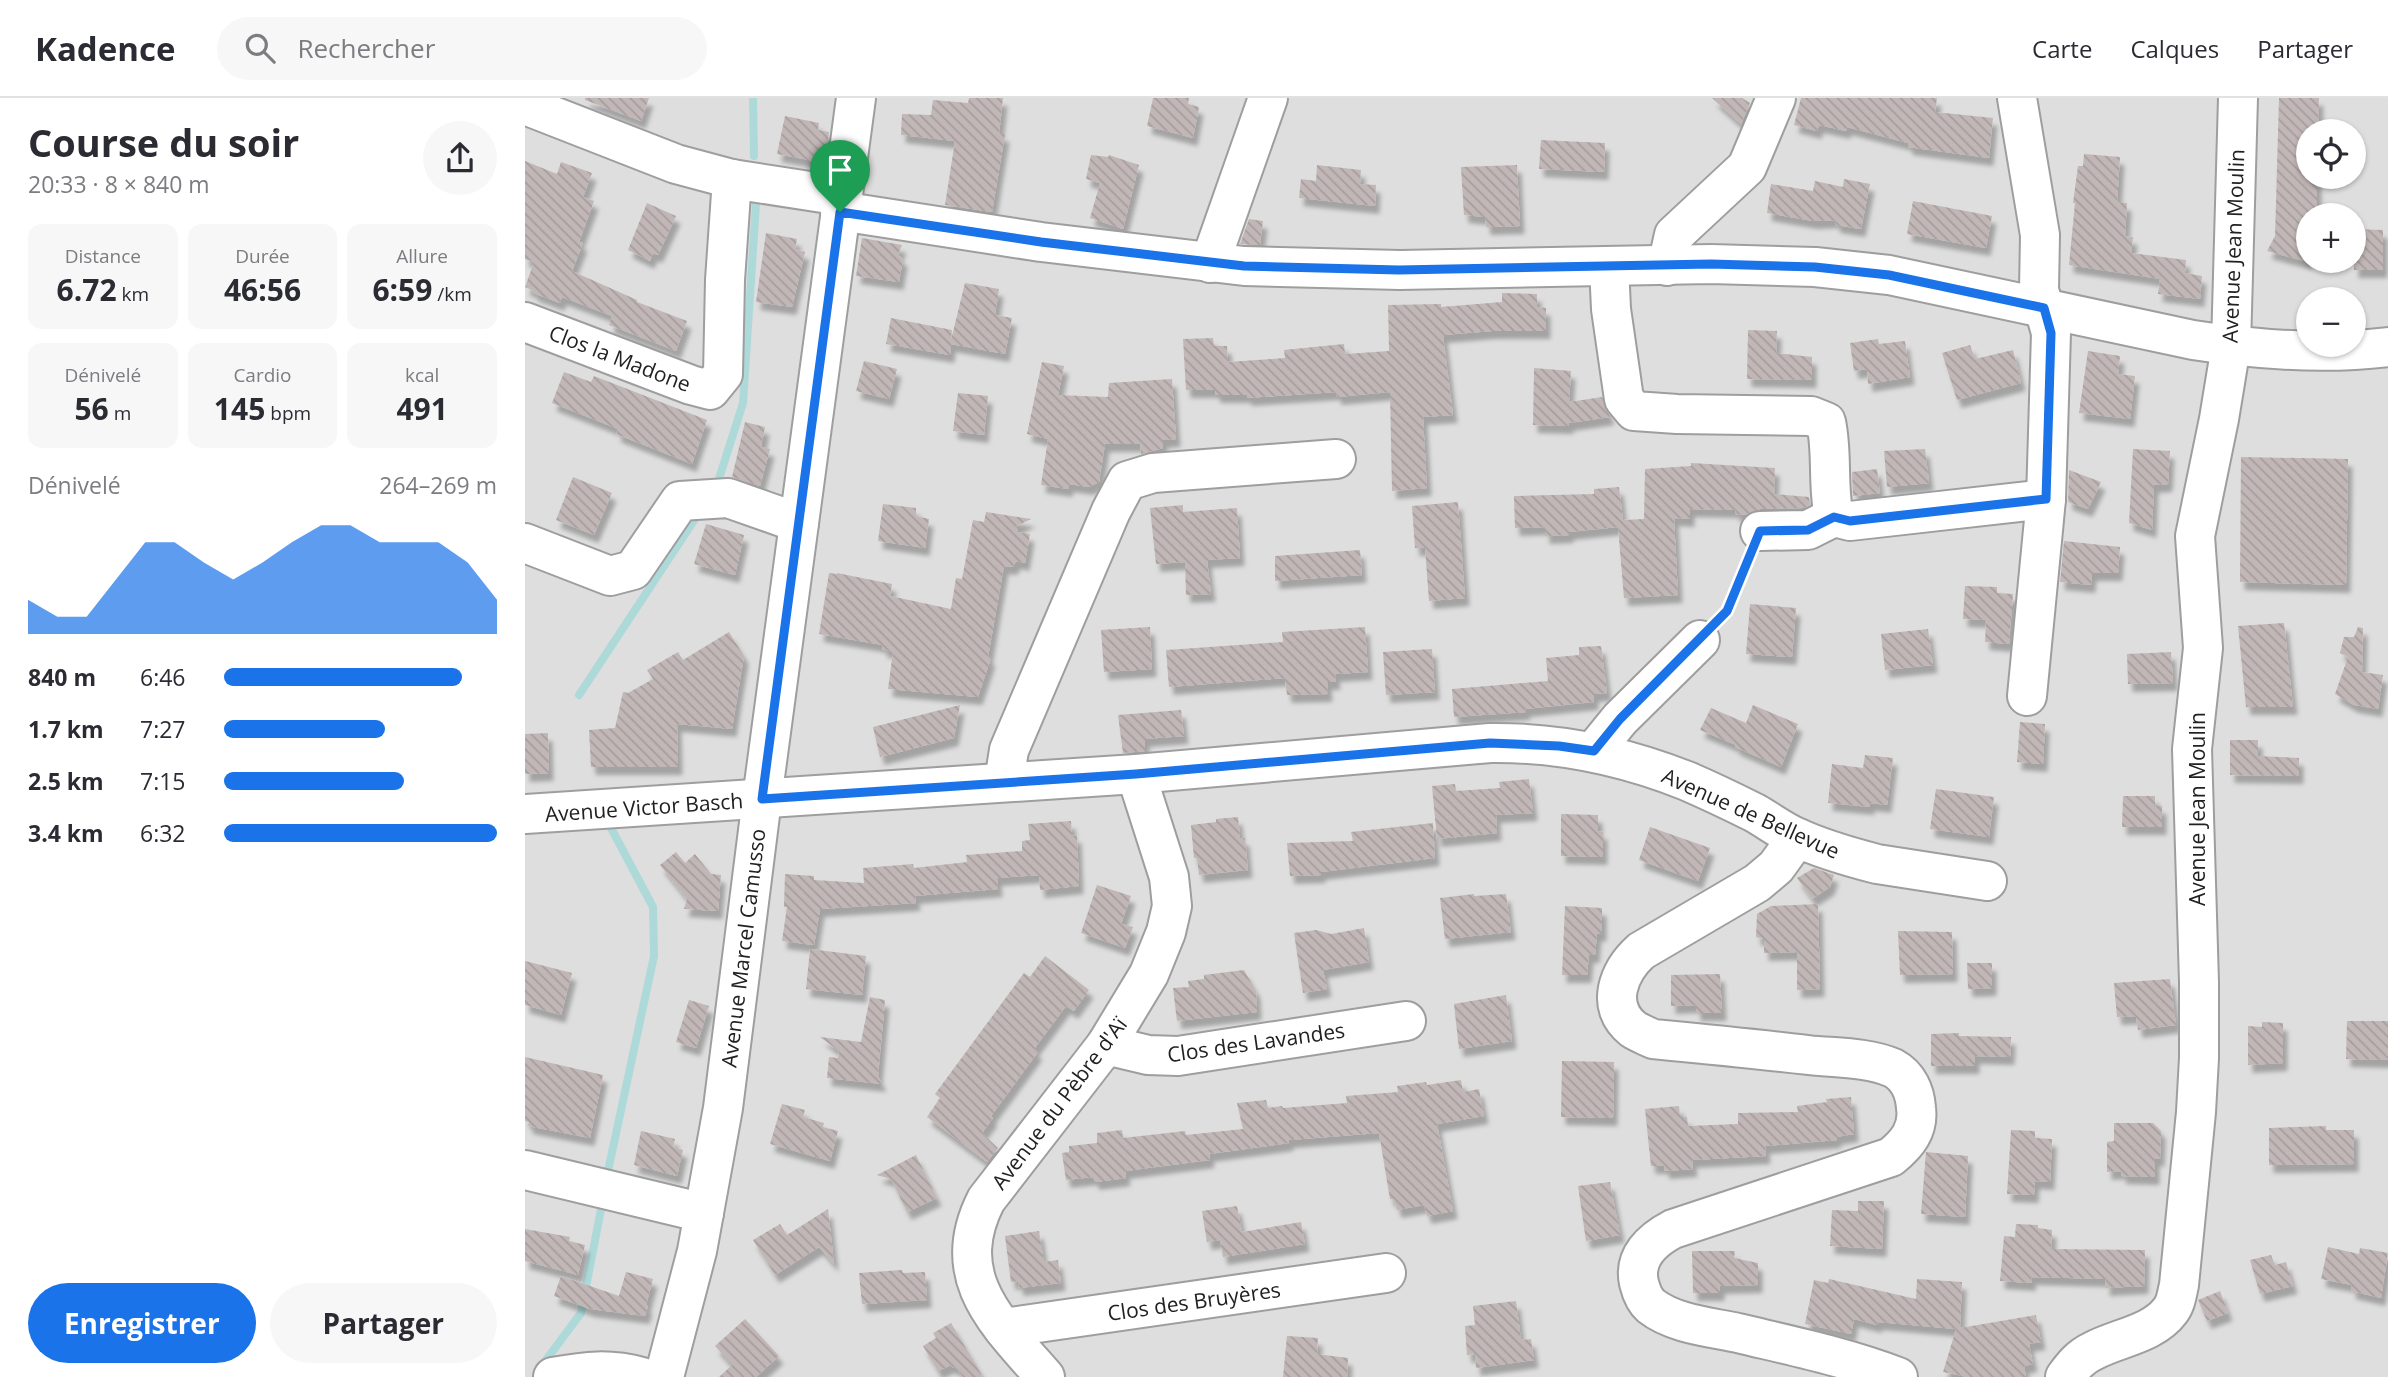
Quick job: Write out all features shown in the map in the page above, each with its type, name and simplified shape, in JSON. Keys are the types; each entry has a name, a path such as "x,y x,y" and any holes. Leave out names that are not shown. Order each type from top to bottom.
{"street":[{"name":"Avenue Marcel Camusso","path":"664,1377 697,1251 723,1108 856,98"},
{"path":"1210,263 1268,98"},
{"path":"1667,266 1674,235 1747,167 1776,98"},
{"path":"2017,98 2040,235 2039,290 2051,333 2046,499 2027,696"},
{"name":"Avenue Jean Moulin","path":"2065,1377 2075,1364 2093,1351 2145,1330 2171,1311 2179,1285 2199,1058 2192,749 2203,648 2195,536 2231,346 2238,98"},
{"path":"525,105 676,164 841,204 1041,242 1244,266 1399,270 1609,266 1815,267 1889,275 2231,346 2328,352 2388,347"},
{"name":"Clos la Madone","path":"525,322 710,390 723,374 725,280 732,178"},
{"path":"1609,266 1611,309 1624,399 1634,411 1811,416 1826,422 1831,443 1830,497 1834,517"},
{"path":"1004,782 1009,750 1111,510 1127,481 1153,473 1336,459"},
{"path":"525,542 610,576 633,570 680,500 728,498 800,523"},
{"path":"1760,531 1808,530 1834,517 1850,521 2046,499"},
{"path":"1594,751 1620,719 1700,640"},
{"name":"Avenue de Bellevue","path":"762,799 1136,774 1490,743 1559,746 1594,751 1687,781 1755,813 1797,838 1877,864 1987,881"},
{"name":"Avenue du Pèbre d'Aï","path":"1045,1377 985,1304 973,1273 972,1242 976,1220 986,1200 1106,1045 1149,974 1166,932 1172,906 1169,877 1136,774"},
{"name":"Avenue Victor Basch","path":"525,814 762,799"},
{"path":"1797,838 1776,867 1757,883 1633,958 1618,985 1617,1003 1622,1016 1634,1029 1653,1039 1858,1060 1895,1069 1909,1083 1915,1095 1915,1129 1905,1146 1891,1157 1673,1229 1649,1245 1639,1260 1637,1276 1641,1292 1650,1305 1680,1320 1860,1362 1898,1377"},
{"name":"Clos des Lavandes","path":"1106,1045 1148,1055 1178,1056 1406,1021"},
{"path":"525,1170 704,1213"},
{"name":"Clos des Bruyères","path":"1003,1328 1386,1273"},
{"path":"553,1377 587,1371 618,1371 642,1377"}],"path":[{"path":"1700,640 1727,611 1760,531"}],"shaded area":[{"path":"525,98 2388,98 2388,1377 525,1377"}],"building":[{"path":"585,98 649,98 641,121"},
{"path":"969,98 1003,98 999,134 1005,134 992,212 945,205 955,141 901,135 902,114 931,115 933,100 968,103"},
{"path":"1153,98 1189,98 1188,104 1199,107 1193,138 1147,126"},
{"path":"1712,98 1742,98 1750,103 1741,124"},
{"path":"1801,98 1937,98 1935,112 1993,118 1989,158 1908,147 1908,143 1847,127 1846,131 1819,125 1817,131 1794,125"},
{"path":"2279,98 2319,98 2318,119 2296,119 2296,189 2317,189 2317,203 2296,203 2296,259 2267,251 2275,236"},
{"path":"785,116 819,123 818,130 829,132 825,163 777,154"},
{"path":"1541,140 1605,143 1604,172 1539,169"},
{"path":"2084,154 2120,157 2117,202 2127,203 2125,236 2133,237 2131,253 2186,260 2185,273 2202,276 2200,299 2158,294 2160,279 2069,265 2078,166 2083,166"},
{"path":"1091,155 1109,155 1139,165 1123,229 1090,218 1100,183 1086,179"},
{"path":"525,161 557,174 561,162 592,173 583,197 594,201 572,271 637,302 687,321 676,351 609,325 612,316 562,297 560,303 533,293 534,291 525,287 534,262 525,259"},
{"path":"1317,165 1361,170 1360,184 1376,185 1375,206 1299,198 1301,179 1316,181"},
{"path":"1517,165 1520,226 1486,227 1485,217 1464,215 1461,167"},
{"path":"1844,179 1870,184 1861,229 1836,225 1835,220 1813,221 1767,213 1771,184 1813,191 1815,181 1843,187"},
{"path":"1913,201 1992,216 1986,248 1907,234"},
{"path":"647,203 676,216 658,255 653,253 650,261 628,250"},
{"path":"1249,219 1263,221 1260,245 1240,244"},
{"path":"2366,229 2383,230 2383,270 2366,270"},
{"path":"766,233 797,239 795,249 805,252 792,307 756,302"},
{"path":"862,238 902,245 898,255 903,259 899,282 856,276"},
{"path":"965,283 999,289 995,315 1012,318 1005,354 951,344 950,355 886,344 891,318 952,330 951,340"},
{"path":"1502,293 1537,294 1537,307 1546,308 1546,331 1443,335 1453,415 1423,417 1427,488 1392,491 1390,392 1337,397 1336,392 1247,398 1247,395 1216,395 1215,390 1186,390 1183,339 1213,338 1214,346 1227,346 1228,362 1285,358 1284,350 1344,344 1345,354 1389,351 1388,305 1441,304 1441,307 1502,302"},
{"path":"1748,330 1777,331 1776,353 1812,357 1812,380 1747,379"},
{"path":"1878,339 1879,344 1905,341 1910,377 1868,384 1867,369 1854,371 1850,343"},
{"path":"1970,345 1975,359 2013,350 2021,383 1957,400 1942,353"},
{"path":"2088,351 2120,356 2118,374 2135,376 2130,419 2079,413"},
{"path":"864,361 897,369 889,399 856,391"},
{"path":"1042,362 1064,366 1058,395 1108,397 1109,383 1172,379 1176,439 1163,440 1163,448 1141,454 1140,444 1105,444 1099,482 1089,487 1069,484 1068,489 1041,485 1048,439 1027,434"},
{"path":"1534,368 1571,371 1569,402 1602,397 1610,417 1569,423 1569,426 1533,425"},
{"path":"564,372 591,382 594,376 707,420 692,464 616,434 618,429 552,403"},
{"path":"958,393 988,396 984,435 953,431"},
{"path":"745,422 765,427 761,447 770,449 760,486 732,477"},
{"path":"1925,449 1929,483 1887,487 1884,451"},
{"path":"2133,449 2170,451 2168,484 2154,485 2152,530 2129,523"},
{"path":"2241,457 2348,459 2346,585 2240,582"},
{"path":"1691,463 1775,468 1774,494 1809,497 1810,505 1803,508 1760,509 1746,515 1735,514 1736,510 1690,509 1690,519 1674,518 1678,595 1624,598 1618,527 1545,536 1545,527 1515,528 1514,496 1594,494 1594,489 1619,487 1623,520 1644,519 1645,469 1691,466"},
{"path":"1877,469 1880,493 1853,496 1852,472"},
{"path":"2069,470 2101,482 2088,509 2068,502"},
{"path":"573,477 612,493 594,535 556,520"},
{"path":"1458,502 1465,598 1429,601 1425,548 1415,548 1412,506"},
{"path":"883,504 916,508 916,516 929,519 925,548 878,541"},
{"path":"1183,505 1183,512 1237,508 1240,558 1207,560 1211,594 1186,595 1185,562 1156,564 1150,508"},
{"path":"986,512 1031,519 1015,527 1018,527 1017,532 1030,534 1025,563 1016,561 1013,567 1004,566 988,657 991,658 978,697 888,689 893,652 882,649 883,645 819,634 829,573 892,584 890,596 951,609 956,578 962,579 973,520 984,522"},
{"path":"706,524 744,535 735,575 694,564"},
{"path":"2064,541 2120,547 2118,573 2092,573 2091,585 2060,582"},
{"path":"1360,550 1362,575 1275,581 1275,556"},
{"path":"1965,586 1997,587 1997,593 2013,594 2009,644 1985,642 1986,620 1963,619"},
{"path":"1750,604 1796,608 1792,657 1746,654"},
{"path":"2284,623 2293,707 2246,707 2238,626"},
{"path":"1150,627 1152,669 1104,672 1101,630"},
{"path":"1365,627 1368,672 1335,674 1336,682 1327,682 1328,694 1287,695 1285,678 1169,687 1166,650 1283,642 1282,632"},
{"path":"2358,627 2363,628 2362,672 2383,675 2378,709 2354,705 2335,694 2348,657 2340,653 2344,637 2354,637"},
{"path":"1928,629 1933,665 1885,670 1881,634"},
{"path":"729,632 744,656 732,729 677,724 678,767 591,767 589,730 615,728 623,692 628,693 653,679 647,670 678,652 683,660"},
{"path":"1601,646 1607,693 1594,694 1594,702 1525,709 1526,712 1454,717 1452,689 1548,681 1546,658 1579,655 1579,647"},
{"path":"1432,649 1435,692 1386,695 1383,652"},
{"path":"2171,652 2173,683 2128,684 2127,654"},
{"path":"960,705 954,738 880,757 873,727"},
{"path":"1753,705 1798,724 1781,767 1700,730 1711,708 1746,723"},
{"path":"1181,710 1184,736 1145,739 1145,751 1123,753 1118,715"},
{"path":"2020,722 2045,724 2043,764 2017,762"},
{"path":"548,733 549,773 525,774 525,734"},
{"path":"2230,740 2258,740 2258,756 2299,758 2299,776 2230,775"},
{"path":"1865,755 1893,758 1887,805 1870,803 1870,807 1828,803 1832,764 1863,768"},
{"path":"1529,779 1533,813 1496,815 1497,833 1437,839 1432,786 1455,784 1456,791 1500,788 1499,782"},
{"path":"1936,789 1994,797 1989,837 1930,829"},
{"path":"2123,796 2155,796 2155,806 2162,806 2162,827 2122,827"},
{"path":"1561,814 1598,815 1598,831 1603,832 1603,857 1561,856"},
{"path":"1238,817 1240,838 1245,838 1248,870 1199,875 1197,858 1194,858 1191,825"},
{"path":"1071,821 1072,836 1077,835 1079,886 1040,890 1039,875 997,878 998,889 963,892 959,890 961,892 915,896 916,903 820,909 814,945 782,941 787,907 784,907 785,874 814,876 814,880 864,883 863,868 913,864 914,868 967,862 966,855 1022,851 1022,841 1030,840 1028,824"},
{"path":"1433,823 1435,858 1321,872 1321,875 1290,876 1287,843 1353,841 1351,832"},
{"path":"1650,827 1710,848 1698,881 1639,860"},
{"path":"676,852 685,863 695,854 711,874 721,875 718,911 684,909 687,899 660,865"},
{"path":"1814,868 1834,875 1830,887 1812,899 1797,878"},
{"path":"1097,885 1131,896 1121,924 1133,927 1125,948 1081,933"},
{"path":"1506,894 1511,932 1445,939 1440,898"},
{"path":"1818,904 1820,989 1797,990 1797,952 1764,953 1764,939 1756,937 1757,914 1771,906"},
{"path":"1565,906 1602,908 1602,934 1597,933 1595,955 1589,955 1587,975 1562,975"},
{"path":"1364,928 1369,962 1323,970 1327,989 1303,993 1294,933 1316,930 1331,934"},
{"path":"1898,931 1952,932 1953,974 1900,975"},
{"path":"810,949 866,956 862,995 806,989"},
{"path":"1045,956 1089,990 1074,1011 1066,1006 1034,1049 1038,1052 991,1116 993,1118 982,1133 998,1148 987,1162 927,1117 940,1098 935,1094 1024,973 1030,977"},
{"path":"525,961 572,973 561,1015 525,1005"},
{"path":"1967,963 1992,963 1992,988 1968,989"},
{"path":"1244,970 1256,991 1257,1012 1177,1021 1173,988 1189,987 1188,981 1204,979 1204,975"},
{"path":"1720,974 1722,1013 1696,1013 1696,1005 1671,1006 1671,975"},
{"path":"2170,979 2176,1025 2138,1030 2136,1016 2117,1017 2114,983"},
{"path":"1506,995 1512,1041 1459,1049 1454,1004"},
{"path":"870,997 885,1000 878,1076 882,1084 827,1078 829,1057 838,1058 839,1051 820,1037 861,1042"},
{"path":"689,1000 709,1006 696,1048 676,1042"},
{"path":"2347,1021 2388,1021 2388,1060 2346,1059"},
{"path":"2262,1022 2283,1023 2283,1063 2248,1065 2248,1026 2262,1027"},
{"path":"1959,1033 1959,1036 2011,1037 2010,1057 1975,1056 1975,1066 1931,1066 1931,1034"},
{"path":"525,1057 603,1075 590,1138 528,1126 529,1122 525,1121"},
{"path":"1562,1061 1614,1062 1613,1118 1561,1117"},
{"path":"1461,1080 1463,1092 1479,1089 1484,1116 1437,1124 1453,1211 1427,1216 1424,1205 1397,1210 1394,1199 1390,1199 1379,1133 1289,1140 1289,1143 1209,1154 1210,1160 1125,1171 1126,1178 1095,1182 1093,1177 1066,1180 1062,1153 1069,1152 1069,1146 1097,1143 1097,1133 1122,1130 1123,1138 1185,1131 1186,1135 1243,1129 1237,1103 1266,1100 1268,1108 1283,1108 1347,1103 1346,1096 1398,1092 1397,1086"},
{"path":"1851,1097 1854,1134 1836,1137 1837,1140 1765,1146 1766,1156 1692,1160 1693,1169 1665,1171 1664,1166 1651,1166 1645,1109 1679,1106 1680,1117 1687,1117 1688,1126 1738,1124 1738,1113 1798,1112 1797,1106 1827,1102 1826,1099"},
{"path":"782,1104 805,1110 803,1117 824,1123 823,1127 838,1131 830,1161 770,1144"},
{"path":"2114,1123 2153,1123 2161,1131 2160,1159 2155,1158 2155,1177 2121,1176 2122,1171 2107,1172 2107,1142 2114,1141"},
{"path":"2326,1126 2326,1130 2354,1130 2354,1164 2269,1165 2269,1128"},
{"path":"2011,1130 2035,1131 2035,1138 2052,1139 2050,1182 2035,1181 2034,1195 2007,1194"},
{"path":"641,1131 675,1139 673,1147 683,1150 677,1176 634,1165"},
{"path":"1926,1152 1968,1156 1965,1217 1921,1214"},
{"path":"916,1155 937,1198 907,1212 891,1179 877,1175"},
{"path":"1610,1182 1620,1235 1586,1241 1578,1186"},
{"path":"1858,1201 1884,1201 1882,1249 1830,1246 1832,1210 1858,1211"},
{"path":"1237,1206 1242,1232 1301,1222 1305,1244 1223,1257 1220,1240 1207,1242 1202,1211"},
{"path":"828,1209 834,1264 819,1247 775,1275 753,1240 780,1224 787,1235"},
{"path":"2016,1224 2038,1225 2038,1228 2052,1230 2051,1249 2145,1250 2144,1286 2105,1288 2106,1279 2031,1277 2032,1283 2000,1281 2004,1236 2015,1237"},
{"path":"525,1229 570,1237 569,1241 585,1245 578,1275 525,1261"},
{"path":"1039,1231 1044,1262 1058,1260 1061,1283 1019,1288 1018,1281 1011,1282 1005,1236"},
{"path":"2328,1247 2359,1254 2360,1248 2388,1253 2381,1298 2351,1291 2352,1285 2321,1279"},
{"path":"1692,1251 1735,1251 1734,1258 1758,1263 1758,1285 1720,1286 1720,1293 1693,1293"},
{"path":"2271,1255 2275,1265 2286,1262 2293,1286 2260,1294 2250,1260"},
{"path":"902,1270 903,1273 925,1272 927,1300 862,1304 859,1273"},
{"path":"626,1272 653,1279 645,1316 590,1309 554,1296 561,1276 619,1296"},
{"path":"1829,1279 1916,1299 1917,1279 1962,1282 1960,1328 2036,1315 2041,1342 2029,1344 2033,1364 2024,1366 2026,1377 1968,1377 1943,1372 1956,1329 1878,1322 1877,1325 1854,1319 1851,1334 1805,1324 1814,1280 1828,1283"},
{"path":"2220,1291 2228,1313 2207,1321 2198,1300"},
{"path":"1516,1301 1521,1340 1531,1339 1534,1360 1476,1368 1475,1354 1467,1355 1465,1326 1475,1325 1473,1306"},
{"path":"745,1319 779,1356 756,1377 719,1377 732,1365 715,1346"},
{"path":"951,1323 982,1375 979,1377 963,1377 956,1367 951,1365 938,1371 923,1346 936,1338 933,1333"},
{"path":"1287,1336 1318,1338 1317,1354 1348,1358 1347,1377 1283,1377"}],"waterway":[{"path":"753,98 754,156"},
{"path":"717,485 743,403 756,204"},
{"path":"579,695 695,519"},
{"path":"608,1171 654,956 653,907 611,828"},
{"path":"546,1360 581,1313 601,1209"}],"route":[{"path":"840,212 1041,242 1244,266 1399,270 1711,264 1815,267 1889,275 2044,308 2051,333 2046,499 1850,521 1834,517 1808,530 1760,531 1727,611 1620,719 1594,751 1517,742 1490,743 1136,774 762,799 840,212"}]}
